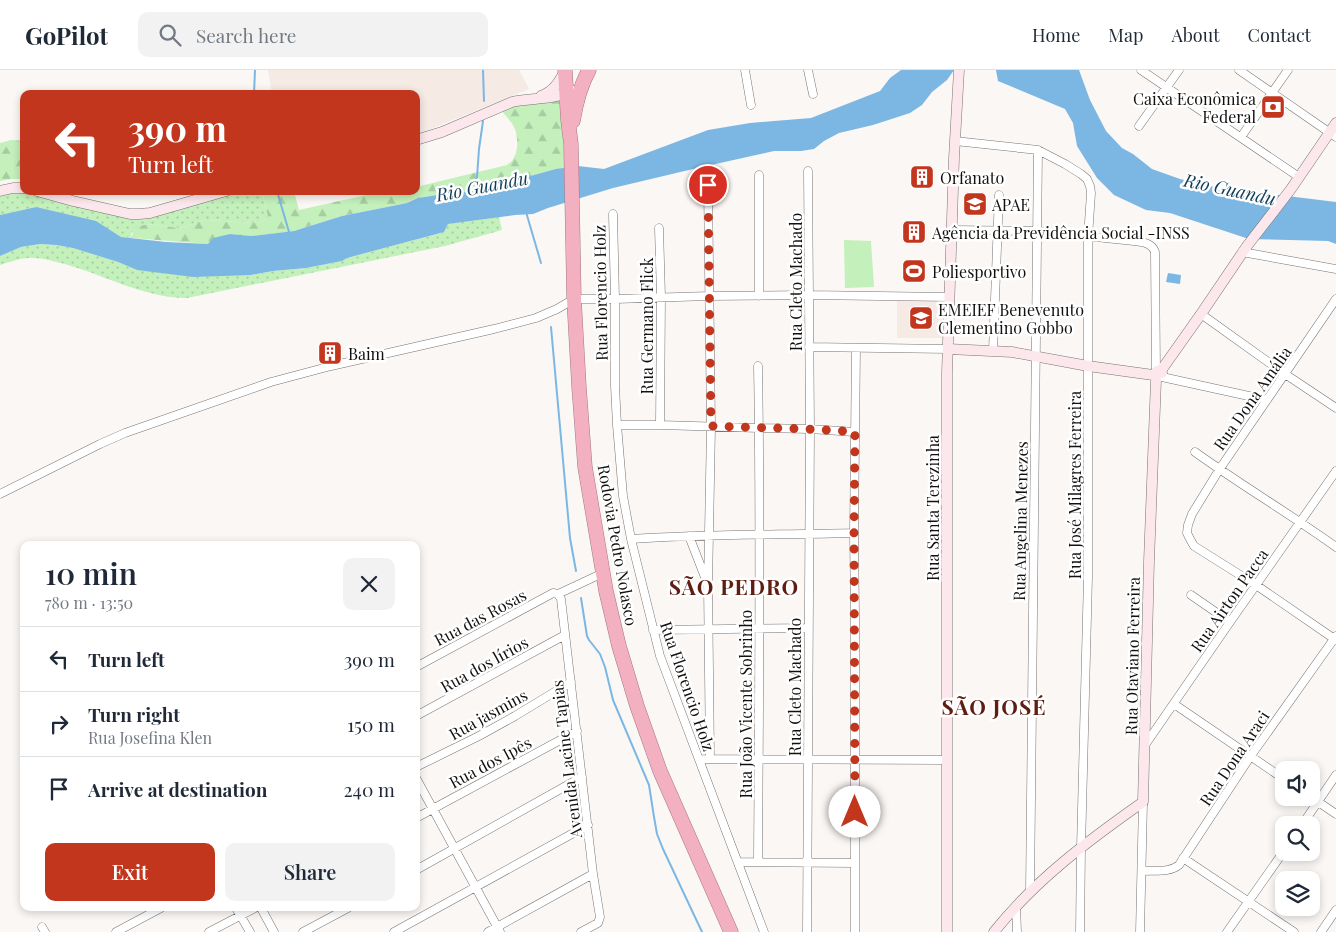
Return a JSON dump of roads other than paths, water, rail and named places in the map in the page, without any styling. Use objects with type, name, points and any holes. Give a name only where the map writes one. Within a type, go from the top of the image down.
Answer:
[{"type":"highway","name":"Rodovia Pedro Nolasco","points":[[565,70],[571,146],[574,298],[585,467],[603,573],[619,646],[636,706],[660,771],[731,932]]},
{"type":"highway","name":"Rodovia Pedro Nolasco","points":[[571,146],[575,109],[582,83],[589,70]]},
{"type":"street","points":[[536,99],[555,88],[565,70]]},
{"type":"street","points":[[745,70],[751,105]]},
{"type":"street","points":[[808,70],[813,94]]},
{"type":"street","name":"Rua Santa Terezinha","points":[[947,932],[948,349],[959,70]]},
{"type":"street","points":[[1141,70],[1299,177]]},
{"type":"street","points":[[1139,126],[1179,70]]},
{"type":"street","points":[[1239,70],[1333,135]]},
{"type":"street","points":[[1241,137],[1288,70]]},
{"type":"street","points":[[420,139],[442,132],[505,104],[566,94],[582,83]]},
{"type":"street","points":[[1157,375],[1245,249],[1333,135],[1336,123]]},
{"type":"street","name":"Rua José Milagres Ferreira","points":[[955,141],[1038,150],[1070,167],[1087,179],[1090,186],[1088,237],[1088,577],[1080,848],[1080,932]]},
{"type":"street","name":"Rua Angelina Menezes","points":[[1030,892],[1038,150]]},
{"type":"street","name":"Rua Cleto Machado","points":[[807,932],[810,429],[808,171]]},
{"type":"street","points":[[759,175],[759,296]]},
{"type":"street","points":[[708,185],[711,426],[708,535],[710,759]]},
{"type":"street","points":[[0,191],[20,188]]},
{"type":"street","points":[[51,195],[130,214],[167,208],[210,195]]},
{"type":"street","points":[[993,351],[999,195]]},
{"type":"street","name":"Rua Florencio Holz","points":[[613,214],[617,425],[624,496],[631,539],[660,656],[764,932]]},
{"type":"street","name":"Rua Germano Flick","points":[[659,228],[661,297],[660,424]]},
{"type":"street","points":[[952,230],[1038,232],[1088,237]]},
{"type":"street","name":"Rua Otaviano Ferreira","points":[[1088,237],[1141,242],[1149,244],[1155,252],[1157,375],[1149,561],[1140,932]]},
{"type":"street","points":[[1245,249],[1336,269]]},
{"type":"street","points":[[0,494],[126,433],[271,382],[536,318],[557,309],[574,298],[615,299],[809,295],[949,297]]},
{"type":"street","name":"Rua Dona Amália","points":[[1256,585],[1194,546],[1188,533],[1188,525],[1192,514],[1219,470],[1336,299]]},
{"type":"street","points":[[1201,314],[1336,408]]},
{"type":"street","points":[[809,347],[993,351],[1157,375],[1267,400]]},
{"type":"street","points":[[855,932],[854,533],[856,348]]},
{"type":"street","name":"Rua João Vicente Sobrinho","points":[[758,366],[758,862]]},
{"type":"street","points":[[617,425],[660,424],[855,432]]},
{"type":"street","points":[[1195,452],[1219,470],[1336,547]]},
{"type":"street","name":"Rua Airton Pacca","points":[[1145,745],[1336,472]]},
{"type":"street","points":[[631,539],[708,535],[759,536],[854,533]]},
{"type":"street","points":[[688,536],[708,585]]},
{"type":"street","name":"Rua das Rosas","points":[[420,665],[553,593],[558,594],[603,573]]},
{"type":"street","points":[[1256,585],[1335,638]]},
{"type":"street","name":"Avenida Lacine Tapias","points":[[558,594],[561,599],[600,920],[581,932]]},
{"type":"street","points":[[1191,595],[1230,622]]},
{"type":"street","points":[[653,630],[808,628]]},
{"type":"street","name":"Rua dos lírios","points":[[420,714],[565,635]]},
{"type":"street","name":"Rua Dona Araci","points":[[1142,871],[1173,869],[1179,865],[1250,757],[1335,638]]},
{"type":"street","name":"Rua jasmins","points":[[420,765],[479,736],[571,682]]},
{"type":"street","points":[[1174,704],[1275,773]]},
{"type":"street","name":"Rua dos Ipês","points":[[420,816],[577,731]]},
{"type":"street","points":[[699,759],[947,760]]},
{"type":"street","points":[[1320,793],[1336,775]]},
{"type":"street","points":[[420,868],[582,778]]},
{"type":"street","points":[[420,785],[498,930]]},
{"type":"street","points":[[994,932],[1030,892],[1080,848],[1143,802]]},
{"type":"street","points":[[1320,803],[1336,814]]},
{"type":"street","points":[[394,932],[588,825]]},
{"type":"street","points":[[1183,858],[1294,932]]},
{"type":"street","points":[[1226,932],[1277,861]]},
{"type":"street","points":[[738,862],[855,864]]},
{"type":"street","points":[[488,932],[498,930],[593,874]]},
{"type":"street","points":[[1016,906],[1017,932]]},
{"type":"street","points":[[1321,932],[1336,910]]},
{"type":"street","points":[[116,932],[155,911]]},
{"type":"street","points":[[238,911],[250,932]]},
{"type":"street","points":[[209,932],[249,911]]},
{"type":"street","points":[[263,911],[274,932]]},
{"type":"street","points":[[303,932],[342,911]]},
{"type":"water","points":[[901,70],[954,70],[947,80],[932,92],[922,105],[910,113],[873,125],[839,133],[814,149],[774,151],[693,169],[613,188],[533,214],[448,224],[444,232],[347,258],[342,261],[251,275],[193,277],[137,270],[73,248],[56,245],[40,244],[21,247],[0,256],[0,215],[36,207],[96,221],[121,237],[166,242],[208,244],[213,238],[230,234],[251,236],[294,231],[342,216],[407,203],[418,198],[448,195],[502,185],[556,169],[578,166],[604,169],[708,130],[750,123],[811,118],[880,91],[890,78]]},
{"type":"water","points":[[996,70],[1079,70],[1090,100],[1106,131],[1122,148],[1152,169],[1180,179],[1237,192],[1336,202],[1336,244],[1328,241],[1249,239],[1170,213],[1146,210],[1114,195],[1097,178],[1077,146],[1073,123],[1065,109],[998,81]]},
{"type":"water","points":[[1168,273],[1181,275],[1180,284],[1166,282]]},
{"type":"waterway","points":[[254,90],[255,70]]},
{"type":"waterway","points":[[483,70],[484,101]]},
{"type":"waterway","name":"Rio Guandu","points":[[476,191],[483,121]]},
{"type":"waterway","points":[[278,195],[289,232]]},
{"type":"waterway","points":[[526,212],[541,263]]},
{"type":"waterway","points":[[551,327],[570,538],[576,571]]},
{"type":"waterway","points":[[581,598],[587,636],[600,654],[613,700],[649,785],[657,834],[702,932]]},
{"type":"place","name":"Caixa Econômica Federal","points":[[1273,107]]},
{"type":"place","name":"Orfanato","points":[[922,177]]},
{"type":"place","name":"APAE","points":[[975,204]]},
{"type":"place","name":"Agência da Previdência Social -INSS","points":[[914,232]]},
{"type":"place","name":"Poliesportivo","points":[[914,271]]},
{"type":"place","name":"EMEIEF Benevenuto Clementino Gobbo","points":[[921,318]]},
{"type":"place","name":"Baim","points":[[330,353]]},
{"type":"district","name":"SÃO PEDRO","points":[[734,586]]},
{"type":"district","name":"SÃO JOSÉ","points":[[994,706]]}]
